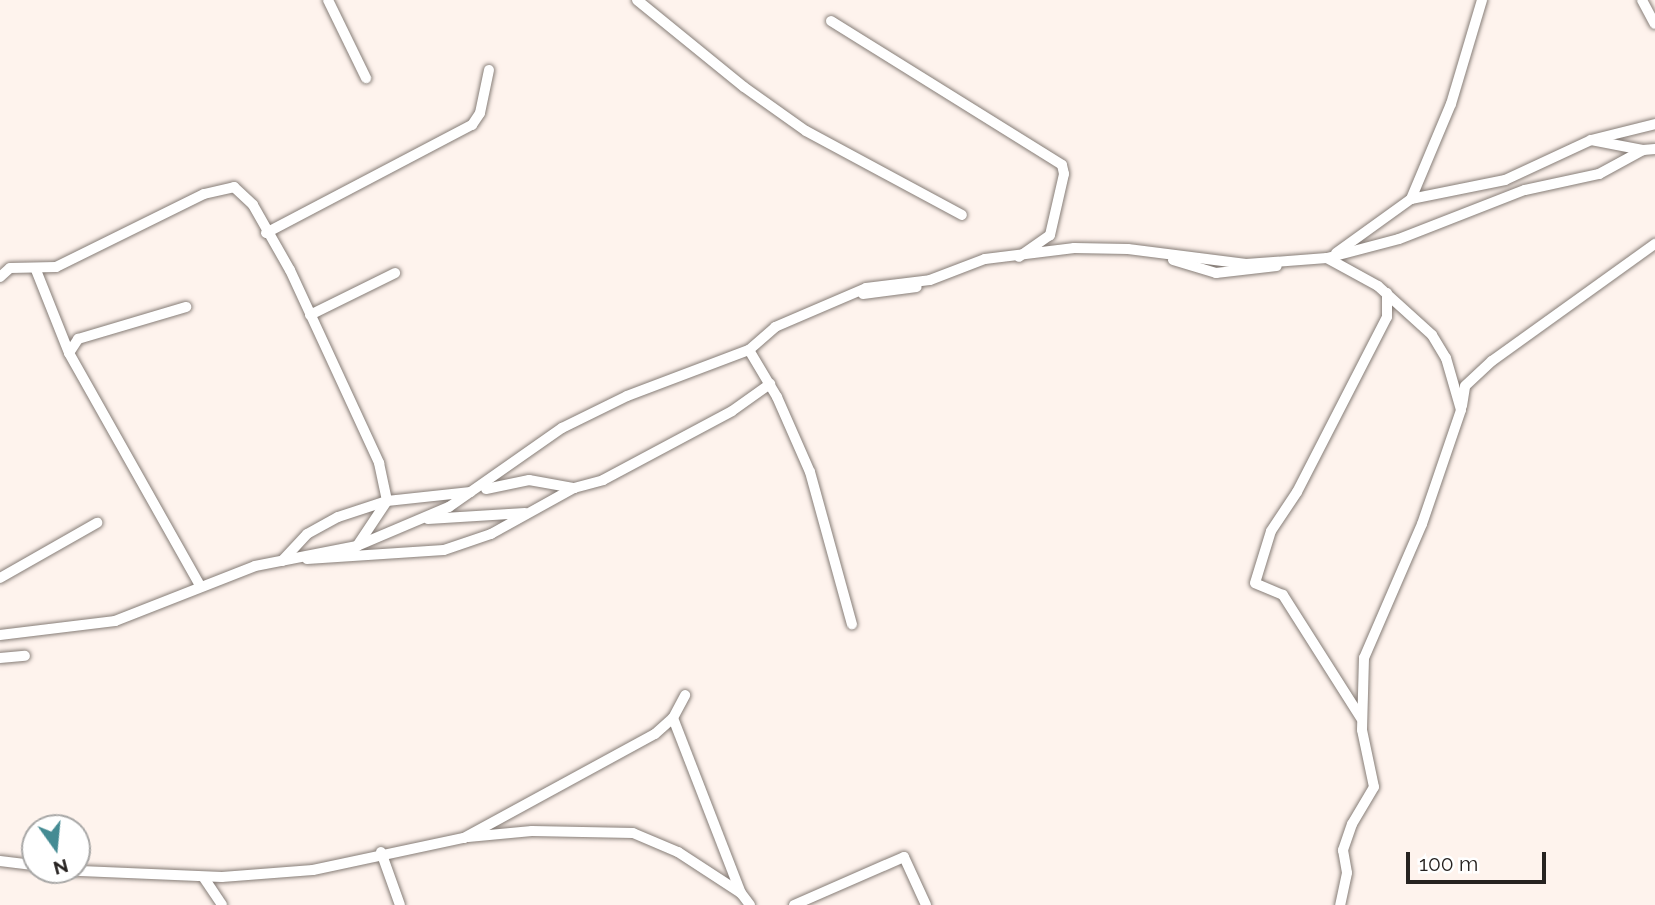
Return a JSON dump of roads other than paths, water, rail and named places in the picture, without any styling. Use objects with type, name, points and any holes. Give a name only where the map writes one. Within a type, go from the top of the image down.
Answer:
[{"type":"street","points":[[328,0],[366,78]]},
{"type":"street","points":[[637,0],[806,131],[962,215]]},
{"type":"street","points":[[1411,199],[1451,104],[1482,0]]},
{"type":"street","points":[[1642,0],[1655,24]]},
{"type":"street","points":[[831,21],[1062,165],[1064,174],[1050,235],[1018,257]]},
{"type":"street","points":[[266,233],[472,125],[480,113],[489,70]]},
{"type":"street","points":[[1330,256],[1411,199],[1505,180],[1591,140],[1655,124]]},
{"type":"street","points":[[1591,140],[1643,150],[1655,149]]},
{"type":"street","points":[[1,635],[115,621],[199,584],[281,562],[357,546],[419,520],[473,492],[562,428],[627,396],[749,350],[775,327],[842,296],[883,284],[939,278],[976,261],[1074,248],[1164,254],[1246,264],[1330,256],[1399,239],[1525,190],[1599,174],[1643,150]]},
{"type":"street","points":[[0,277],[9,268],[36,270],[56,267],[114,242],[222,186],[234,187],[253,205],[310,315],[375,454],[387,501],[357,546]]},
{"type":"street","points":[[1340,905],[1347,873],[1343,850],[1352,824],[1374,787],[1361,719],[1364,658],[1422,524],[1461,410],[1465,386],[1492,361],[1655,244]]},
{"type":"street","points":[[1330,256],[1387,293],[1432,335],[1446,358],[1461,410]]},
{"type":"street","points":[[36,270],[69,353],[199,584]]},
{"type":"street","points":[[310,315],[395,272]]},
{"type":"street","points":[[1361,719],[1283,595],[1255,583],[1271,531],[1297,492],[1387,317],[1387,293]]},
{"type":"street","points":[[69,353],[78,339],[186,307]]},
{"type":"street","points":[[749,350],[770,384],[810,472],[852,624]]},
{"type":"street","points":[[299,558],[316,562],[443,550],[491,534],[574,488],[603,480],[640,461],[732,411],[770,384]]},
{"type":"street","points":[[281,562],[307,534],[338,517],[387,501],[473,492],[529,480],[574,488]]},
{"type":"street","points":[[419,520],[529,512]]},
{"type":"street","points":[[0,578],[97,523]]},
{"type":"street","points":[[0,658],[25,656]]},
{"type":"street","points":[[464,838],[655,734],[673,718],[685,695]]},
{"type":"street","points":[[673,718],[741,893],[750,905]]},
{"type":"street","points":[[91,872],[204,878],[313,870],[381,852],[464,838],[531,831],[633,833],[678,852],[741,893]]},
{"type":"street","points":[[381,852],[400,905]]},
{"type":"street","points":[[793,905],[904,857],[926,905]]},
{"type":"street","points":[[0,860],[21,863]]},
{"type":"street","points":[[204,878],[222,905]]}]
